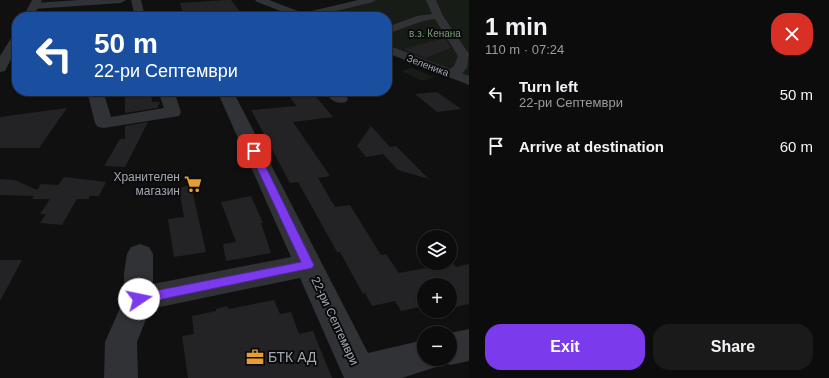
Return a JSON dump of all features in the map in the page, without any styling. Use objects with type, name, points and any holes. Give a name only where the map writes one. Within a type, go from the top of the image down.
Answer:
[{"type":"street","points":[[31,12],[36,3],[95,5],[121,0]]},
{"type":"street","points":[[136,0],[139,12]]},
{"type":"street","points":[[260,0],[291,12]]},
{"type":"street","points":[[323,12],[370,0]]},
{"type":"street","points":[[431,0],[438,16],[464,56],[460,68],[452,74]]},
{"type":"street","points":[[392,29],[421,18],[438,16]]},
{"type":"street","points":[[0,68],[12,46]]},
{"type":"street","name":"Зеленика","points":[[392,51],[469,81]]},
{"type":"street","points":[[96,96],[104,123],[172,112],[167,96]]},
{"type":"street","name":"22-ри Септември","points":[[227,96],[360,375]]},
{"type":"street","points":[[121,378],[121,342],[139,299],[138,273],[140,254]]},
{"type":"street","points":[[139,299],[308,265]]},
{"type":"street","points":[[457,348],[469,345]]},
{"type":"street","points":[[360,375],[417,358]]},
{"type":"green space","name":"в.з. Кенана","points":[[368,0],[469,0],[469,81],[392,51],[392,12],[324,12]]},
{"type":"green space","points":[[412,68],[434,77],[423,81],[401,71]]},
{"type":"building","points":[[231,0],[240,12],[183,12],[180,3]]},
{"type":"building","points":[[445,38],[451,48],[425,58],[403,49]]},
{"type":"building","points":[[437,92],[461,109],[437,112],[415,94]]},
{"type":"building","points":[[125,96],[151,96],[152,102],[160,102],[157,108],[125,113]]},
{"type":"building","points":[[289,96],[315,96],[333,117],[293,122],[330,176],[318,178],[335,207],[350,205],[381,255],[386,254],[399,273],[417,270],[457,270],[457,267],[469,264],[469,304],[457,307],[457,278],[417,278],[417,308],[401,311],[395,301],[372,306],[365,293],[363,294],[340,252],[337,252],[298,182],[290,183],[251,110],[296,106]]},
{"type":"building","points":[[67,108],[39,148],[0,148],[0,117]]},
{"type":"building","points":[[148,122],[125,167],[104,166],[120,139],[125,139],[125,126]]},
{"type":"building","points":[[371,126],[390,147],[396,146],[429,179],[398,170],[383,154],[366,157],[357,146]]},
{"type":"building","points":[[64,177],[106,182],[99,196],[89,196],[89,199],[77,199],[62,225],[40,223],[46,214],[40,214],[50,199],[32,199],[34,196],[0,195],[0,179],[15,180],[37,190],[41,184],[58,185]]},
{"type":"building","points":[[191,185],[206,252],[174,257],[168,219],[184,217],[179,188]]},
{"type":"building","points":[[251,196],[263,223],[261,223],[271,253],[226,261],[223,244],[236,242],[221,202]]},
{"type":"building","points":[[0,260],[22,260],[0,301]]},
{"type":"building","name":"БТК АД","points":[[274,300],[280,314],[291,312],[299,334],[313,331],[332,378],[188,378],[182,336],[194,334],[192,316],[216,311],[216,309],[227,306],[229,309]]},
{"type":"place","name":"Хранителен магазин","points":[[193,184]]},
{"type":"place","name":"БТК АД","points":[[255,357]]},
{"type":"route","points":[[139,299],[308,265],[272,192],[254,151]]}]
